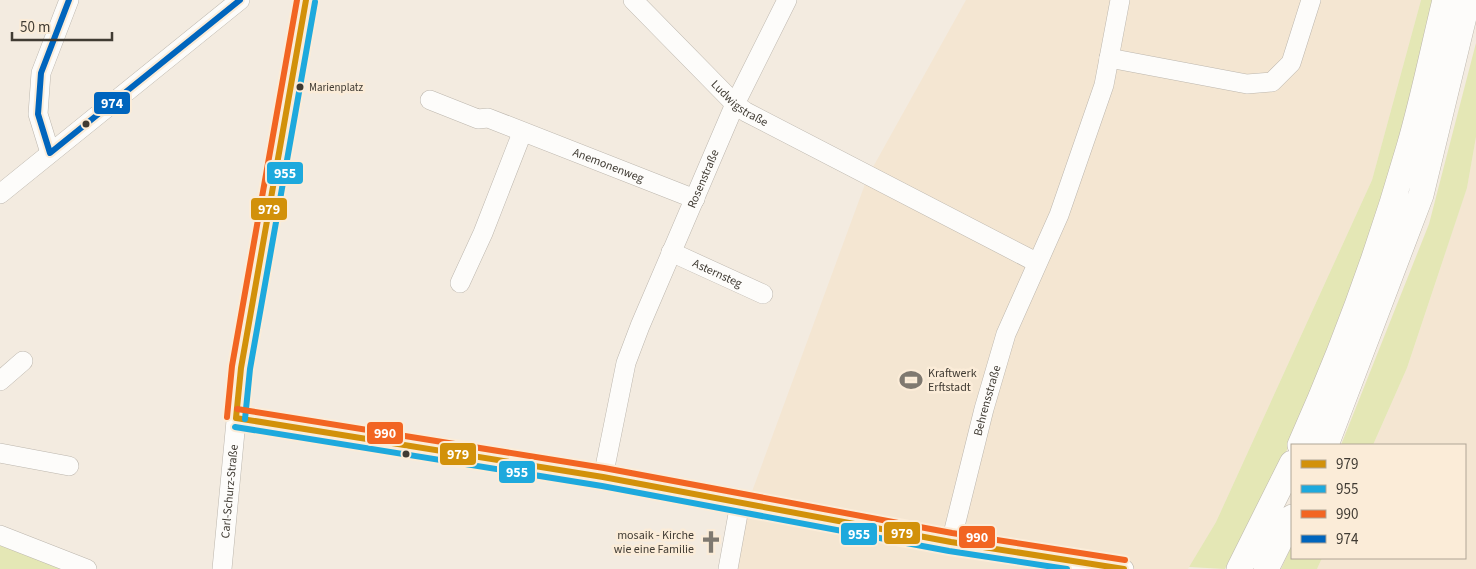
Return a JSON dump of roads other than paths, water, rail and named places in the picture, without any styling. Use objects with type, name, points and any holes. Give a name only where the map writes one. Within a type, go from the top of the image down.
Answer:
[{"type":"main road","points":[[1300,444],[1361,295],[1403,165],[1445,0]]},
{"type":"main road","points":[[1326,444],[1421,195],[1468,0]]},
{"type":"main road","points":[[1239,569],[1291,465]]},
{"type":"main road","points":[[1266,569],[1291,519]]},
{"type":"street","points":[[50,153],[38,114],[41,73],[69,0]]},
{"type":"street","points":[[0,194],[240,0]]},
{"type":"street","name":"Carl-Schurz-Straße","points":[[222,569],[241,368],[306,0]]},
{"type":"street","name":"Ludwigstraße","points":[[633,0],[735,104],[746,112],[1036,262]]},
{"type":"street","name":"Rosenstraße","points":[[603,477],[626,363],[671,252],[735,104],[787,0]]},
{"type":"street","name":"Behrensstraße","points":[[950,542],[984,409],[1006,334],[1036,262],[1059,216],[1104,85],[1120,0]]},
{"type":"street","points":[[1109,58],[1246,84],[1272,82],[1291,63],[1311,0]]},
{"type":"street","name":"Anemonenweg","points":[[430,100],[478,119],[488,118],[522,133],[695,199]]},
{"type":"street","points":[[460,283],[484,233],[522,133]]},
{"type":"street","name":"Asternsteg","points":[[671,252],[763,294]]},
{"type":"street","points":[[0,381],[23,361]]},
{"type":"street","points":[[236,418],[603,477],[950,542],[1124,569]]},
{"type":"street","points":[[0,453],[69,466]]},
{"type":"street","points":[[728,569],[740,503]]},
{"type":"street","points":[[0,535],[87,569]]},
{"type":"place","name":"Marienplatz","points":[[300,87]]},
{"type":"place","name":"Kraftwerk Erftstadt","points":[[911,380]]},
{"type":"place","name":"mosaik - Kirche wie eine Familie","points":[[711,542]]}]
